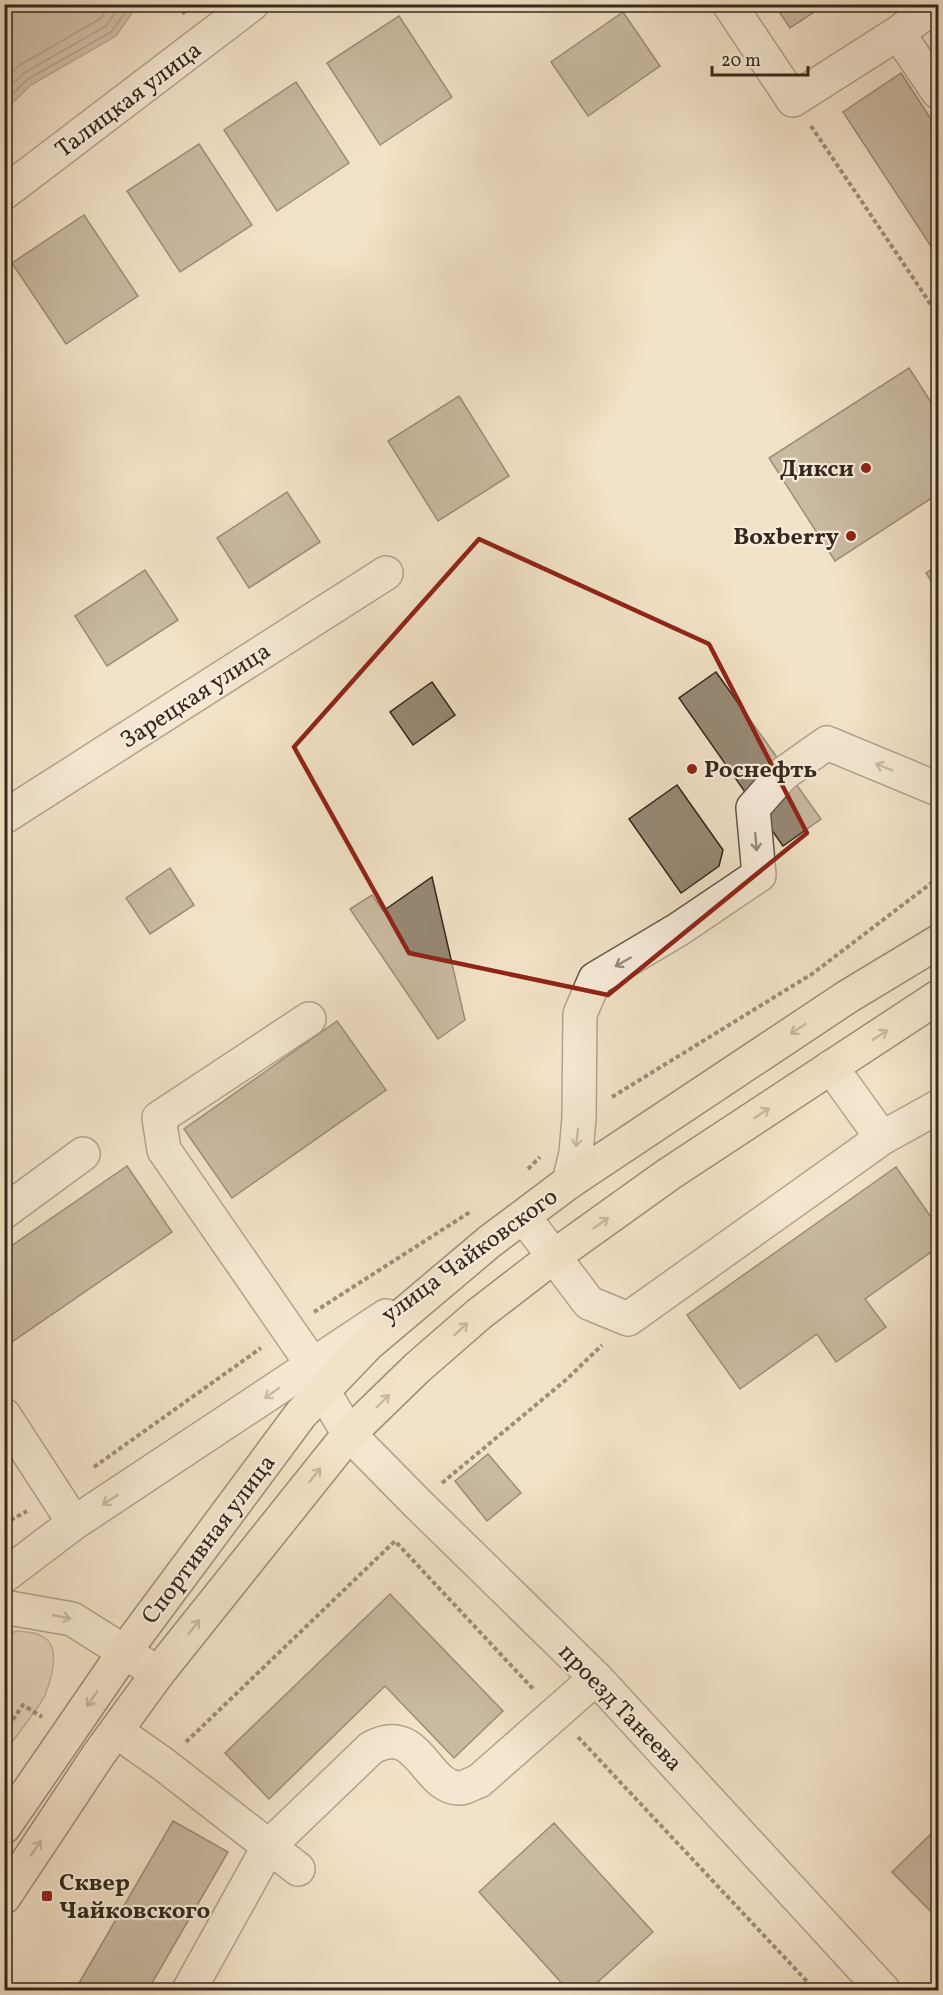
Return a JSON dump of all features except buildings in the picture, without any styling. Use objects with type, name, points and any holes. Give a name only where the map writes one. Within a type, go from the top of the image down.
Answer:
[{"type":"highway","name":"улица Чайковского","points":[[443,1279],[569,1182],[846,997],[939,942]]},
{"type":"highway","points":[[553,1257],[669,1174],[939,997]]},
{"type":"highway","name":"Спортивная улица","points":[[4,1897],[158,1673],[349,1434],[417,1368],[479,1314],[553,1257]]},
{"type":"highway","name":"Спортивная улица","points":[[4,1827],[125,1651],[302,1414],[318,1378],[367,1345],[443,1279]]},
{"type":"street","name":"Талицкая улица","points":[[4,193],[252,4]]},
{"type":"street","points":[[729,4],[793,100],[898,33],[937,4]]},
{"type":"street","points":[[898,33],[939,92]]},
{"type":"street","name":"Зарецкая улица","points":[[4,817],[386,573]]},
{"type":"street","points":[[569,1182],[576,1153],[579,1118],[580,1014],[595,979],[679,929],[759,874],[753,808],[783,774],[827,743],[939,789]]},
{"type":"street","name":"проезд Танеева","points":[[309,1019],[159,1118],[164,1150],[287,1329],[349,1434],[596,1678],[883,1990]]},
{"type":"street","points":[[831,1067],[882,1138]]},
{"type":"street","points":[[524,1217],[589,1304],[628,1319],[882,1138],[939,1107]]},
{"type":"street","points":[[4,1212],[83,1154]]},
{"type":"street","points":[[4,1576],[74,1523],[274,1392],[318,1378]]},
{"type":"street","points":[[4,1415],[74,1523]]},
{"type":"street","points":[[4,1607],[72,1619],[158,1673]]},
{"type":"street","points":[[189,1990],[270,1846],[371,1748],[383,1741],[395,1740],[408,1747],[447,1786],[462,1788],[479,1781],[596,1678]]},
{"type":"street","points":[[116,1731],[163,1764],[298,1869]]},
{"type":"path","points":[[793,100],[939,315]]},
{"type":"path","points":[[579,1118],[813,974],[939,878]]},
{"type":"path","points":[[526,1171],[541,1156]]},
{"type":"path","points":[[4,1524],[55,1495],[287,1329],[472,1211]]},
{"type":"path","points":[[419,1505],[445,1479],[567,1378],[628,1319]]},
{"type":"highlighted area","points":[[479,539],[709,644],[807,833],[608,995],[409,953],[294,747]]},
{"type":"shaded area","points":[[18,1631],[35,1633],[45,1638],[53,1649],[54,1657],[50,1681],[42,1701],[5,1752],[5,1634]]},
{"type":"water","points":[[5,4],[134,4],[134,10],[116,36],[31,85],[5,110]]},
{"type":"place","name":"Дикси","points":[[866,468]]},
{"type":"place","name":"Boxberry","points":[[851,536]]},
{"type":"place","name":"Роснефть","points":[[692,769]]},
{"type":"place","name":"Сквер Чайковского","points":[[47,1896]]}]
